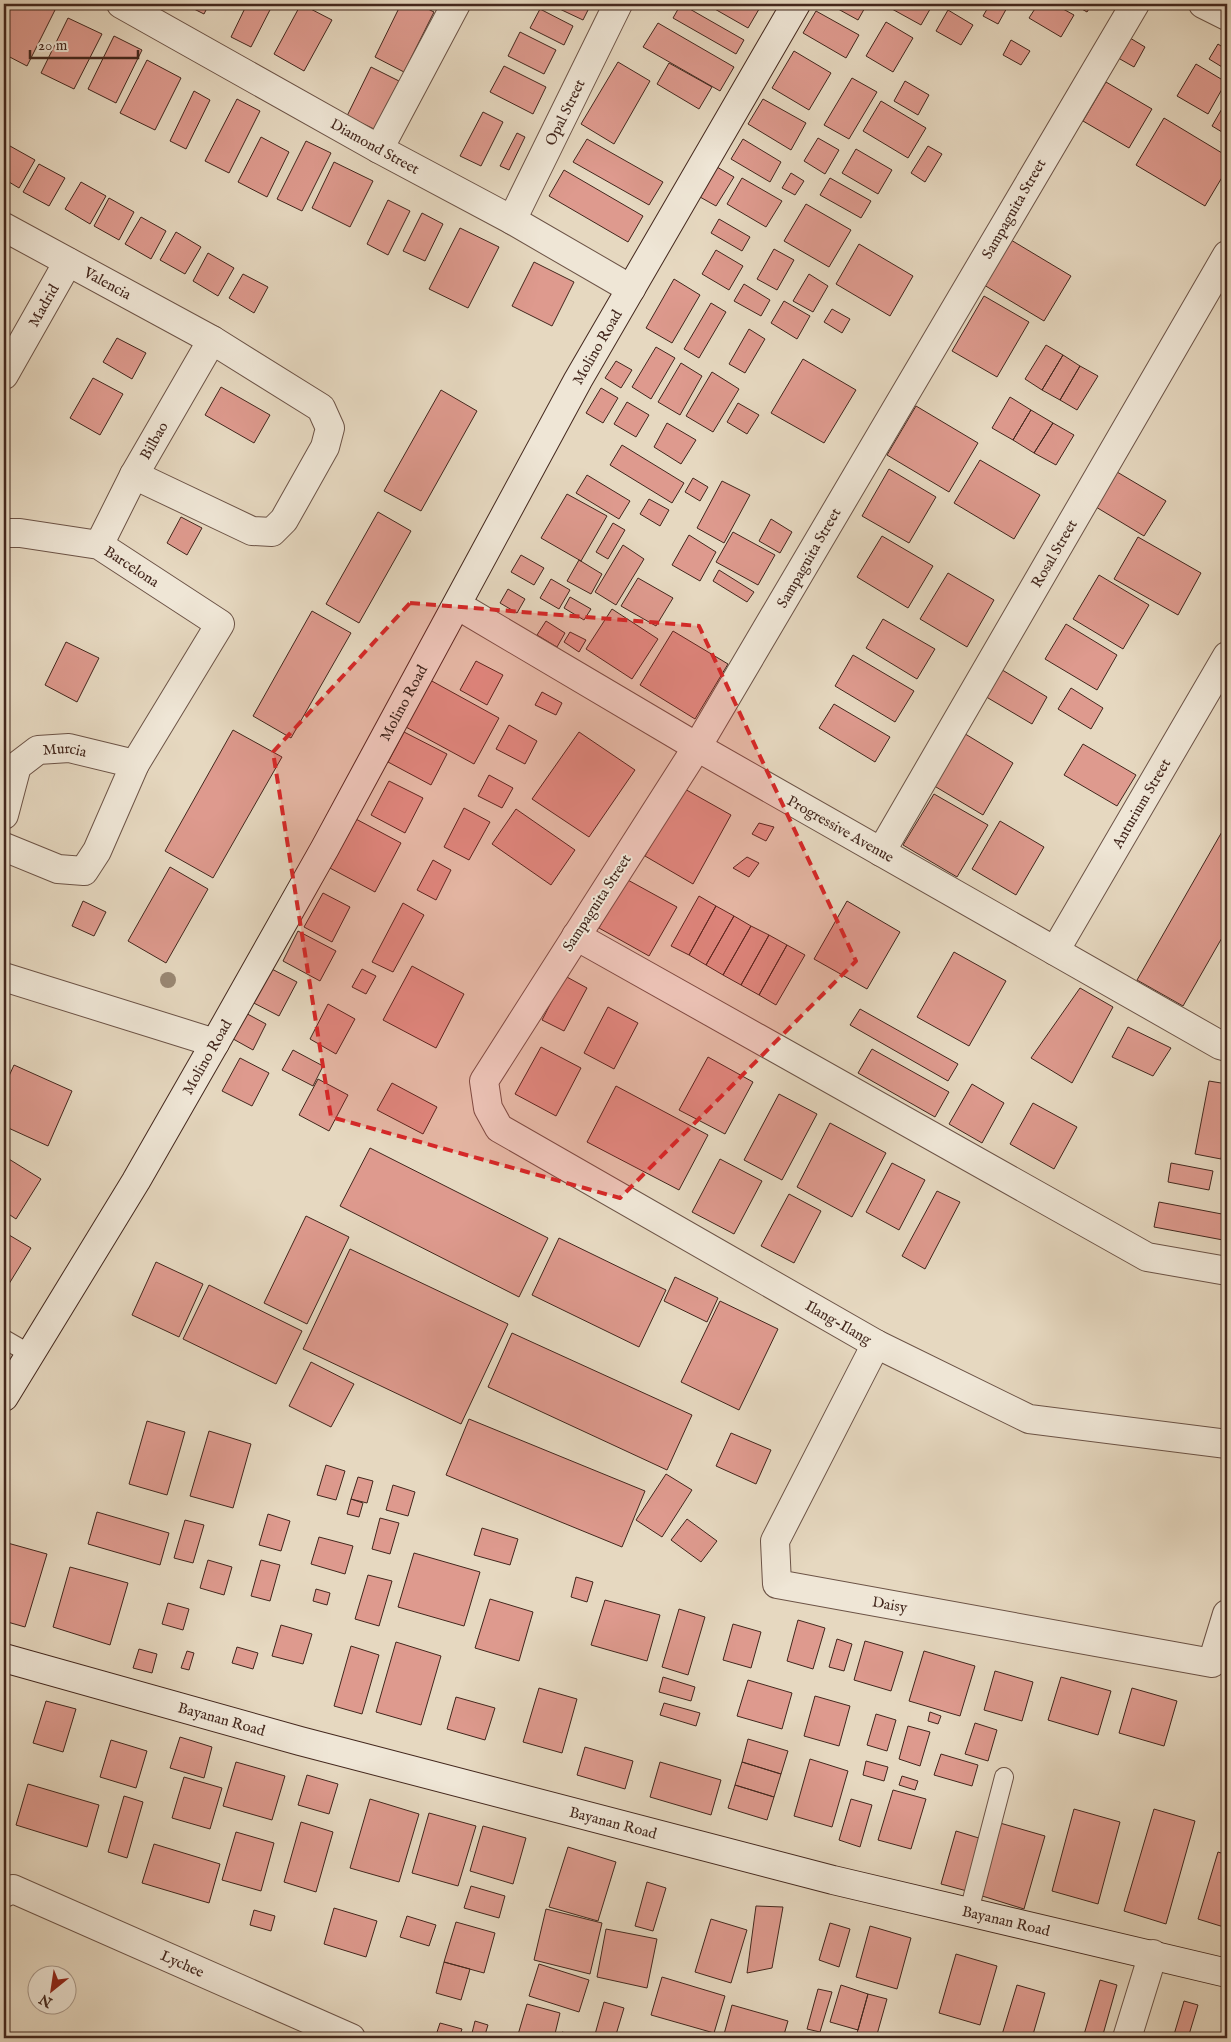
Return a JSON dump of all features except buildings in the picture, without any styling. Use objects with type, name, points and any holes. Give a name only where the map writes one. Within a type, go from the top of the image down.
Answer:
[{"type":"street","name":"Diamond Street","points":[[123,4],[379,149],[512,220],[630,289]]},
{"type":"street","points":[[379,149],[456,4]]},
{"type":"street","name":"Opal Street","points":[[512,220],[618,4]]},
{"type":"street","name":"Molino Road","points":[[4,1397],[136,1181],[215,1043],[325,848],[578,380],[796,4]]},
{"type":"street","name":"Sampaguita Street","points":[[488,1108],[484,1081],[697,747],[1135,4]]},
{"type":"street","points":[[1203,4],[1227,16]]},
{"type":"street","name":"Valencia","points":[[4,227],[212,340],[321,408],[330,428],[325,447],[288,512],[272,532],[252,531],[134,475]]},
{"type":"street","name":"Rosal Street","points":[[881,852],[1227,255]]},
{"type":"street","name":"Madrid","points":[[4,375],[68,262]]},
{"type":"street","name":"Bilbao","points":[[98,545],[134,475],[212,340]]},
{"type":"street","name":"Barcelona","points":[[4,533],[20,533],[98,545],[220,624],[136,764]]},
{"type":"street","name":"Progressive Avenue","points":[[457,605],[697,747],[1220,1045],[1227,1047]]},
{"type":"street","name":"Anturium Street","points":[[1054,951],[1227,656]]},
{"type":"street","name":"Murcia","points":[[4,815],[16,766],[38,750],[69,748],[136,764]]},
{"type":"street","points":[[4,847],[58,869],[84,871],[96,851],[136,764]]},
{"type":"street","points":[[576,936],[1146,1257],[1227,1271]]},
{"type":"street","points":[[4,977],[215,1043]]},
{"type":"street","name":"Ilang-Ilang","points":[[488,1108],[499,1128],[876,1344],[1029,1419],[1227,1444]]},
{"type":"street","name":"Daisy","points":[[876,1344],[775,1541],[777,1584],[1212,1662],[1227,1614]]},
{"type":"street","name":"Bayanan Road","points":[[4,1658],[300,1741],[833,1880],[1227,1972]]},
{"type":"street","name":"Lychee","points":[[8,1891],[351,2038]]},
{"type":"street","points":[[1127,2038],[1153,1954]]},
{"type":"lane","points":[[4,1338],[30,1354]]},
{"type":"lane","points":[[969,1911],[1004,1777]]},
{"type":"highlighted area","points":[[410,603],[699,626],[856,961],[620,1198],[331,1117],[273,752]]}]
